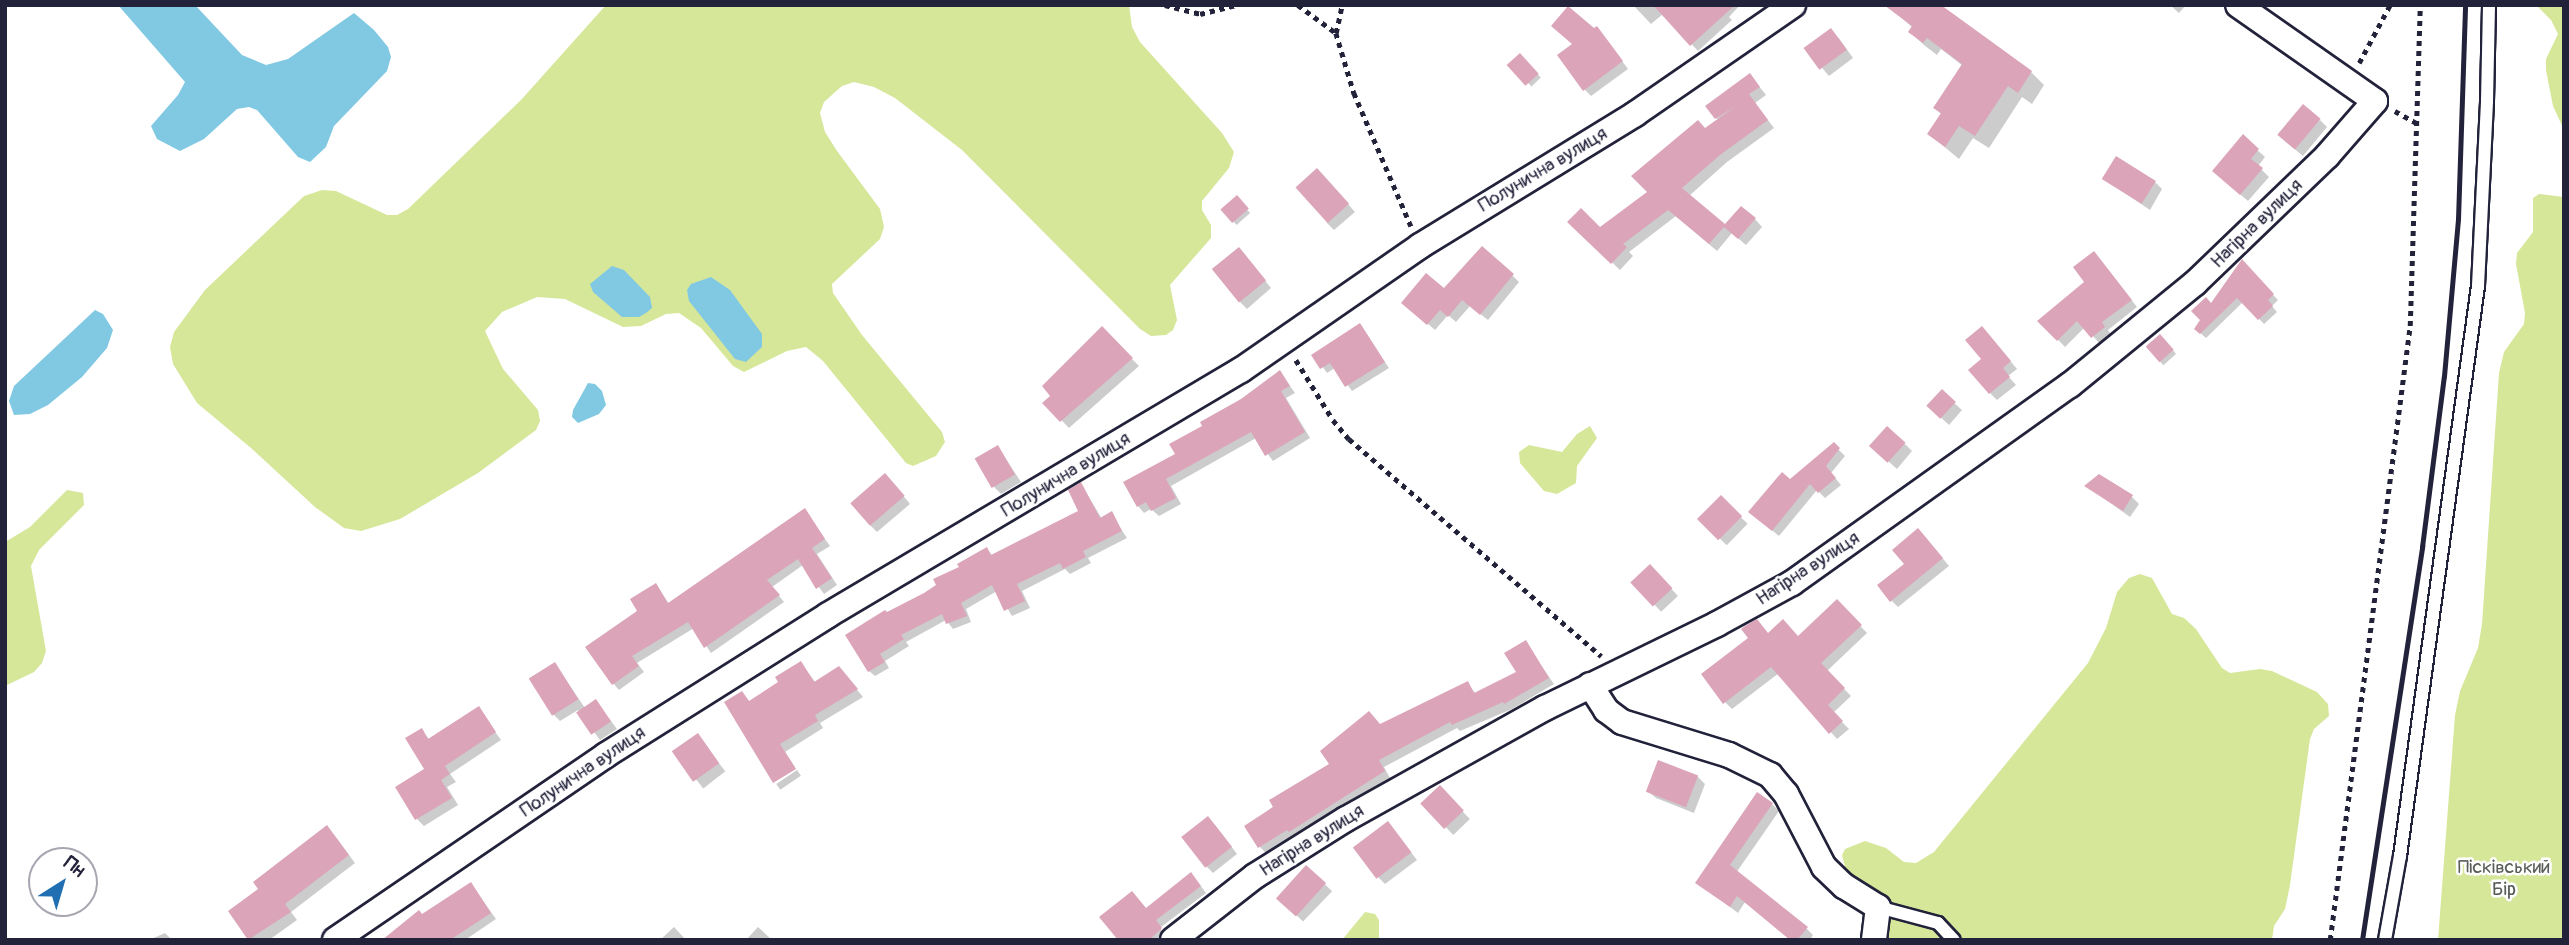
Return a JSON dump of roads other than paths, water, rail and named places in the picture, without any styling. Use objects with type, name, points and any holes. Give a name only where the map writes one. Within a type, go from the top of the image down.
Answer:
[{"type":"street","name":"Полунична вулиця","points":[[335,940],[606,755],[795,635],[1198,396],[1285,341],[1420,246],[1635,114],[1793,5]]},
{"type":"street","name":"Нагірна вулиця","points":[[1173,940],[1255,876],[1346,819],[1480,742],[1717,624],[1792,583],[2070,385],[2205,273],[2327,156],[2375,101],[2238,5]]},
{"type":"street","points":[[1590,685],[1606,710],[1622,722],[1729,755],[1770,775],[1786,794],[1824,867],[1844,886],[1878,907],[1874,940]]},
{"type":"lane","points":[[2385,940],[2402,842],[2478,286],[2489,5]]},
{"type":"lane","points":[[1878,907],[1938,923],[1954,940]]},
{"type":"water","points":[[118,5],[195,5],[242,55],[266,65],[288,59],[354,13],[374,30],[388,47],[391,57],[387,71],[334,126],[326,147],[310,162],[298,157],[257,110],[249,107],[237,109],[204,139],[180,151],[157,139],[151,126],[178,95],[185,82]]},
{"type":"water","points":[[612,266],[624,270],[650,297],[652,308],[646,313],[639,317],[622,317],[593,292],[590,284]]},
{"type":"water","points":[[711,277],[730,290],[762,334],[762,347],[746,362],[735,359],[689,301],[687,290],[691,284]]},
{"type":"water","points":[[95,310],[103,314],[113,330],[107,348],[82,377],[48,405],[30,414],[14,415],[9,401],[14,386]]},
{"type":"water","points":[[588,383],[595,384],[602,391],[606,405],[599,414],[578,423],[572,417],[573,410]]},
{"type":"railway","points":[[2362,940],[2422,547],[2444,376],[2458,219],[2465,5]]},
{"type":"park label","name":"Пісківський Бір","points":[[2504,879]]}]
